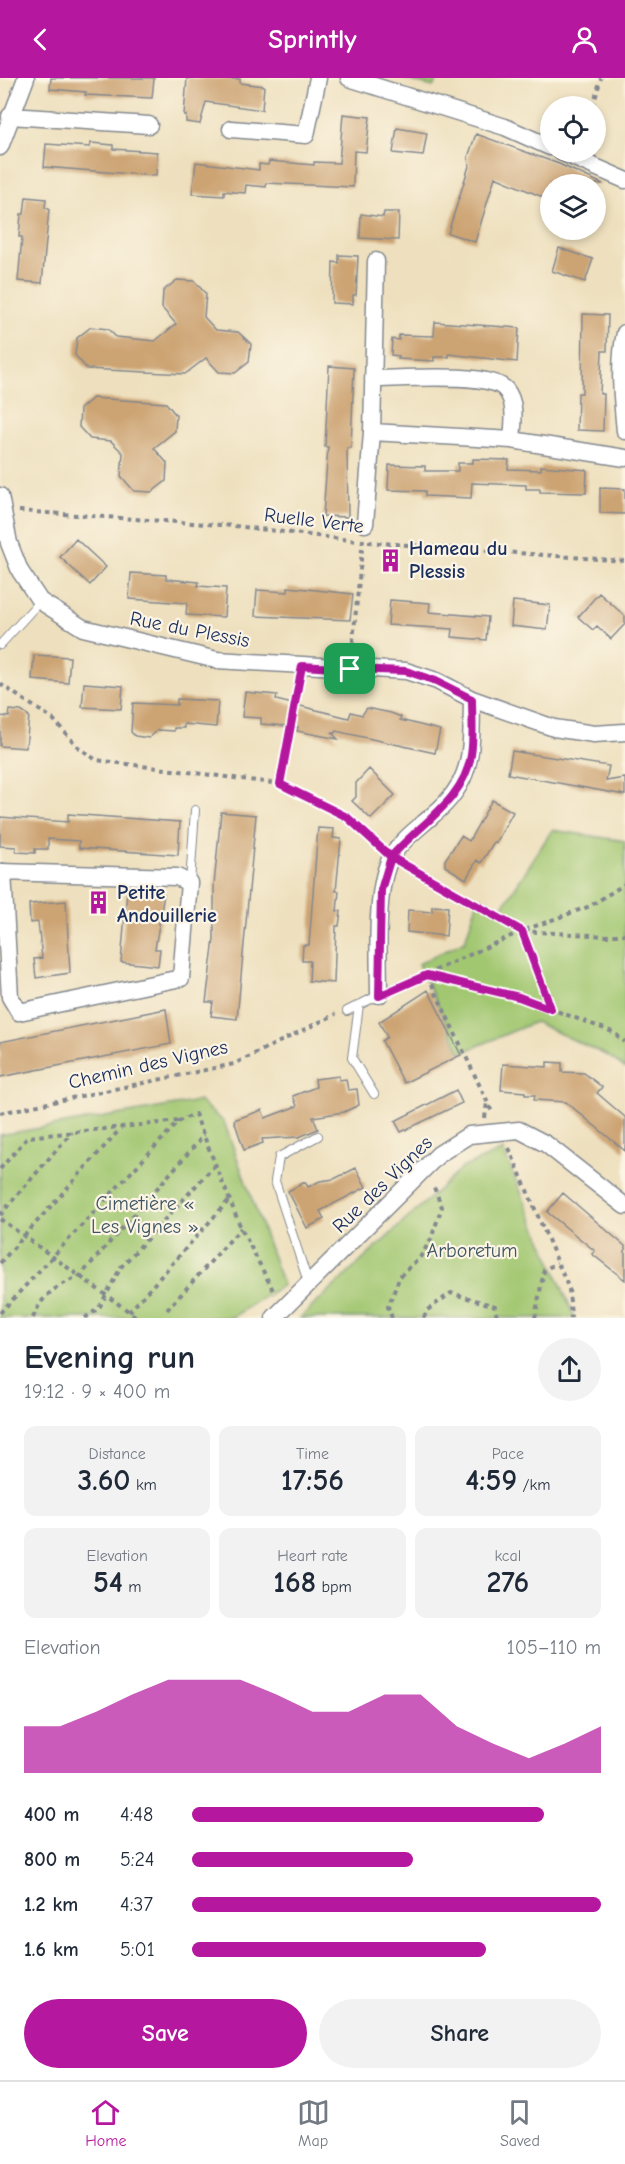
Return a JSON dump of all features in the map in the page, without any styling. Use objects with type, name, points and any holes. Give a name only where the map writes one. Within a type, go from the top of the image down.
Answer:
[{"type":"street","points":[[0,147],[26,78]]},
{"type":"street","points":[[231,129],[306,135],[318,78]]},
{"type":"street","points":[[349,78],[506,128],[540,143]]},
{"type":"street","points":[[10,116],[149,125]]},
{"type":"street","points":[[584,162],[625,180]]},
{"type":"street","points":[[365,524],[372,432],[376,261]]},
{"type":"street","points":[[625,333],[622,390],[625,431]]},
{"type":"street","points":[[373,379],[471,379],[495,382],[506,389],[513,405],[512,440]]},
{"type":"street","points":[[372,432],[512,440],[625,458]]},
{"type":"street","name":"Rue du Plessis","points":[[1,503],[9,543],[20,571],[40,601],[83,628],[217,660],[406,671],[436,681],[472,699],[554,728],[594,734],[625,732]]},
{"type":"street","points":[[379,996],[381,890],[391,857],[408,837],[448,803],[463,782],[471,756],[472,699]]},
{"type":"street","points":[[1,872],[177,877],[189,883],[182,978],[19,1012],[10,997],[1,872]]},
{"type":"street","name":"Rue des Vignes","points":[[279,1314],[439,1154],[469,1135],[519,1130],[546,1143],[625,1206]]},
{"type":"lane","points":[[0,645],[40,601]]},
{"type":"lane","points":[[189,883],[195,810]]},
{"type":"lane","points":[[347,1011],[379,996]]},
{"type":"lane","points":[[359,1005],[352,1058],[374,1094]]},
{"type":"lane","points":[[309,1285],[275,1181],[279,1157],[318,1136]]},
{"type":"path","points":[[596,96],[601,78]]},
{"type":"path","name":"Ruelle Verte","points":[[1,503],[363,541],[625,561]]},
{"type":"path","points":[[350,669],[365,524]]},
{"type":"path","points":[[280,784],[302,666]]},
{"type":"path","points":[[0,684],[53,719],[77,746],[96,760],[280,784],[347,817],[391,857],[522,931],[606,936],[625,934]]},
{"type":"path","points":[[379,996],[522,931],[590,906],[625,884]]},
{"type":"path","points":[[522,931],[551,1009]]},
{"type":"path","points":[[427,975],[519,997],[613,1032],[625,1042]]},
{"type":"path","points":[[427,975],[493,1114]]},
{"type":"path","name":"Chemin des Vignes","points":[[0,1113],[234,1064],[336,1014],[347,1011]]},
{"type":"path","points":[[484,1115],[487,1102]]},
{"type":"path","points":[[0,1169],[28,1137],[179,1121],[195,1114],[279,1314]]},
{"type":"path","points":[[0,1313],[179,1121]]},
{"type":"path","points":[[0,1263],[121,1127]]},
{"type":"path","points":[[72,1132],[0,1217],[138,1318]]},
{"type":"path","points":[[33,1318],[38,1305],[54,1287],[80,1276],[204,1135]]},
{"type":"path","points":[[509,1148],[569,1289],[571,1318]]},
{"type":"path","points":[[85,1318],[99,1308],[121,1267],[215,1165]]},
{"type":"path","points":[[392,1318],[388,1307],[400,1276],[421,1256],[431,1239],[442,1207],[436,1188],[420,1173]]},
{"type":"path","points":[[129,1312],[230,1199]]},
{"type":"path","points":[[167,1310],[241,1228]]},
{"type":"path","points":[[536,1318],[543,1270],[557,1263]]},
{"type":"path","points":[[424,1318],[426,1311],[451,1293],[495,1306],[497,1318]]},
{"type":"green space","points":[[402,78],[439,78],[433,87]]},
{"type":"green space","points":[[552,830],[625,841],[625,1068],[608,1056],[535,1022],[461,1053],[418,964],[465,941],[479,897],[502,908]]},
{"type":"green space","name":"Cimetière « Les Vignes »","points":[[199,1101],[224,1122],[283,1285],[231,1318],[0,1318],[0,1135]]},
{"type":"green space","name":"Arboretum","points":[[503,1150],[575,1318],[300,1318],[462,1168]]},
{"type":"building","points":[[51,78],[154,78],[152,98],[85,95],[86,92],[50,89]]},
{"type":"building","points":[[187,78],[240,79],[240,83],[264,86],[262,110],[206,102],[200,124],[186,122],[186,115],[184,115]]},
{"type":"building","points":[[343,114],[370,117],[366,152],[354,151],[353,187],[266,183],[266,187],[246,185],[245,193],[224,191],[224,196],[192,194],[196,162],[259,170],[259,164],[268,165],[269,161],[314,165],[314,162],[339,163]]},
{"type":"building","points":[[397,128],[427,133],[423,156],[393,153]]},
{"type":"building","points":[[476,134],[540,157],[540,162],[553,162],[581,174],[540,174],[540,196],[495,177],[475,242],[448,233],[469,166],[468,157]]},
{"type":"building","points":[[91,143],[113,145],[113,149],[157,152],[156,176],[44,167],[46,144],[90,147]]},
{"type":"building","points":[[26,197],[46,199],[45,208],[49,209],[42,283],[18,281],[22,237],[19,237],[21,214],[24,214]]},
{"type":"building","points":[[384,212],[399,212],[398,240],[360,238],[361,214],[383,217]]},
{"type":"building","points":[[559,248],[593,259],[585,282],[552,271]]},
{"type":"building","points":[[339,255],[358,256],[356,295],[353,295],[353,304],[332,303],[333,262],[339,263]]},
{"type":"building","points":[[177,280],[194,281],[206,294],[204,317],[216,330],[238,332],[251,344],[249,362],[235,373],[219,372],[206,358],[185,374],[87,369],[75,355],[77,338],[91,327],[108,329],[116,337],[155,341],[176,324],[162,308],[163,291]]},
{"type":"building","points":[[583,314],[608,315],[607,351],[602,351],[600,394],[604,394],[603,431],[577,430],[578,393],[582,393]]},
{"type":"building","points":[[435,322],[519,328],[517,362],[449,354],[449,357],[434,357],[434,361],[398,359],[399,356],[391,355],[392,339],[399,340],[399,335],[434,336]]},
{"type":"building","points":[[329,366],[354,368],[351,448],[347,448],[348,517],[323,516],[328,447],[325,447]]},
{"type":"building","points":[[93,398],[166,403],[176,415],[175,431],[154,448],[167,463],[166,481],[152,492],[134,491],[121,476],[123,453],[111,441],[90,439],[79,427],[80,409]]},
{"type":"building","points":[[473,459],[509,460],[508,469],[541,470],[541,466],[587,470],[586,493],[540,492],[540,489],[526,489],[526,485],[472,483],[471,498],[425,496],[425,491],[388,490],[389,465],[425,466],[425,471],[458,471],[458,463],[473,463]]},
{"type":"building","points":[[600,488],[625,489],[625,514],[600,513]]},
{"type":"building","points":[[76,539],[106,567],[90,585],[60,557]]},
{"type":"building","points":[[131,573],[166,575],[166,579],[199,582],[198,586],[226,588],[224,617],[186,615],[187,603],[129,599]]},
{"type":"building","points":[[288,587],[353,594],[350,620],[255,616],[257,590],[288,592]]},
{"type":"building","points":[[599,593],[625,616],[625,624],[611,639],[597,626],[593,630],[578,617]]},
{"type":"building","points":[[390,600],[430,603],[429,612],[488,617],[486,640],[452,637],[453,629],[388,625]]},
{"type":"building","points":[[513,601],[550,605],[547,630],[511,626]]},
{"type":"building","points":[[34,655],[70,657],[68,683],[32,680]]},
{"type":"building","points":[[84,683],[123,686],[121,709],[82,707]]},
{"type":"building","points":[[245,692],[277,695],[276,700],[349,718],[351,712],[362,715],[367,708],[391,713],[401,717],[400,720],[440,730],[435,753],[336,731],[332,733],[338,739],[297,731],[298,727],[261,724],[261,718],[242,717]]},
{"type":"building","points":[[177,699],[218,701],[216,727],[184,724],[184,728],[174,728],[174,731],[158,730],[149,738],[135,736],[131,732],[133,703],[177,705]]},
{"type":"building","points":[[10,710],[21,711],[29,716],[26,748],[0,746],[0,716],[9,717]]},
{"type":"building","points":[[512,751],[609,766],[606,781],[625,778],[625,795],[508,774]]},
{"type":"building","points":[[369,769],[395,795],[371,819],[352,801],[356,797],[356,783]]},
{"type":"building","points":[[492,800],[513,812],[496,843],[494,842],[481,863],[477,860],[466,879],[445,866],[445,860],[461,836],[469,841]]},
{"type":"building","points":[[221,812],[256,815],[237,1019],[211,1016],[213,1002],[206,1002],[214,939],[214,885]]},
{"type":"building","points":[[68,814],[180,822],[178,855],[79,848],[79,841],[48,839],[48,849],[35,849],[35,853],[16,852],[16,847],[0,846],[0,817],[68,822]]},
{"type":"building","points":[[318,828],[334,829],[333,838],[341,839],[336,891],[339,891],[337,911],[341,911],[339,926],[336,926],[334,983],[309,981],[310,961],[302,961],[303,945],[309,945]]},
{"type":"building","points":[[127,891],[164,894],[155,949],[160,949],[158,966],[121,962]]},
{"type":"building","points":[[66,901],[70,973],[36,978],[34,959],[42,958],[38,922],[30,923],[29,904]]},
{"type":"building","points":[[432,906],[448,907],[446,936],[407,932],[408,910],[432,912]]},
{"type":"building","points":[[428,990],[461,1055],[404,1083],[382,1041],[387,1037],[379,1022]]},
{"type":"building","points":[[166,1009],[171,1044],[0,1077],[0,1042]]},
{"type":"building","points":[[547,1062],[562,1063],[562,1072],[584,1073],[602,1087],[597,1093],[625,1117],[625,1151],[566,1102],[534,1100],[535,1095],[501,1090],[503,1064],[547,1067]]},
{"type":"building","points":[[339,1076],[339,1080],[346,1079],[348,1090],[357,1089],[359,1105],[344,1112],[313,1117],[318,1129],[299,1137],[262,1139],[263,1143],[244,1150],[234,1120],[262,1110],[265,1118],[297,1106],[293,1096],[316,1087],[315,1079]]},
{"type":"building","points":[[456,1090],[462,1103],[401,1132],[395,1121]]},
{"type":"building","points":[[356,1168],[366,1187],[320,1211],[324,1219],[307,1228],[288,1191],[305,1182],[308,1187],[320,1181],[334,1179]]},
{"type":"building","points":[[563,1193],[625,1246],[625,1280],[592,1254],[595,1251],[547,1212]]},
{"type":"place","name":"Hameau du Plessis","points":[[391,560]]},
{"type":"place","name":"Petite Andouillerie","points":[[99,903]]},
{"type":"route","points":[[350,669],[302,666],[280,784],[347,817],[391,857],[381,890],[379,996],[427,975],[519,997],[551,1009],[522,931],[391,857],[408,837],[448,803],[463,782],[471,756],[472,699],[436,681],[406,671],[350,669]]}]
